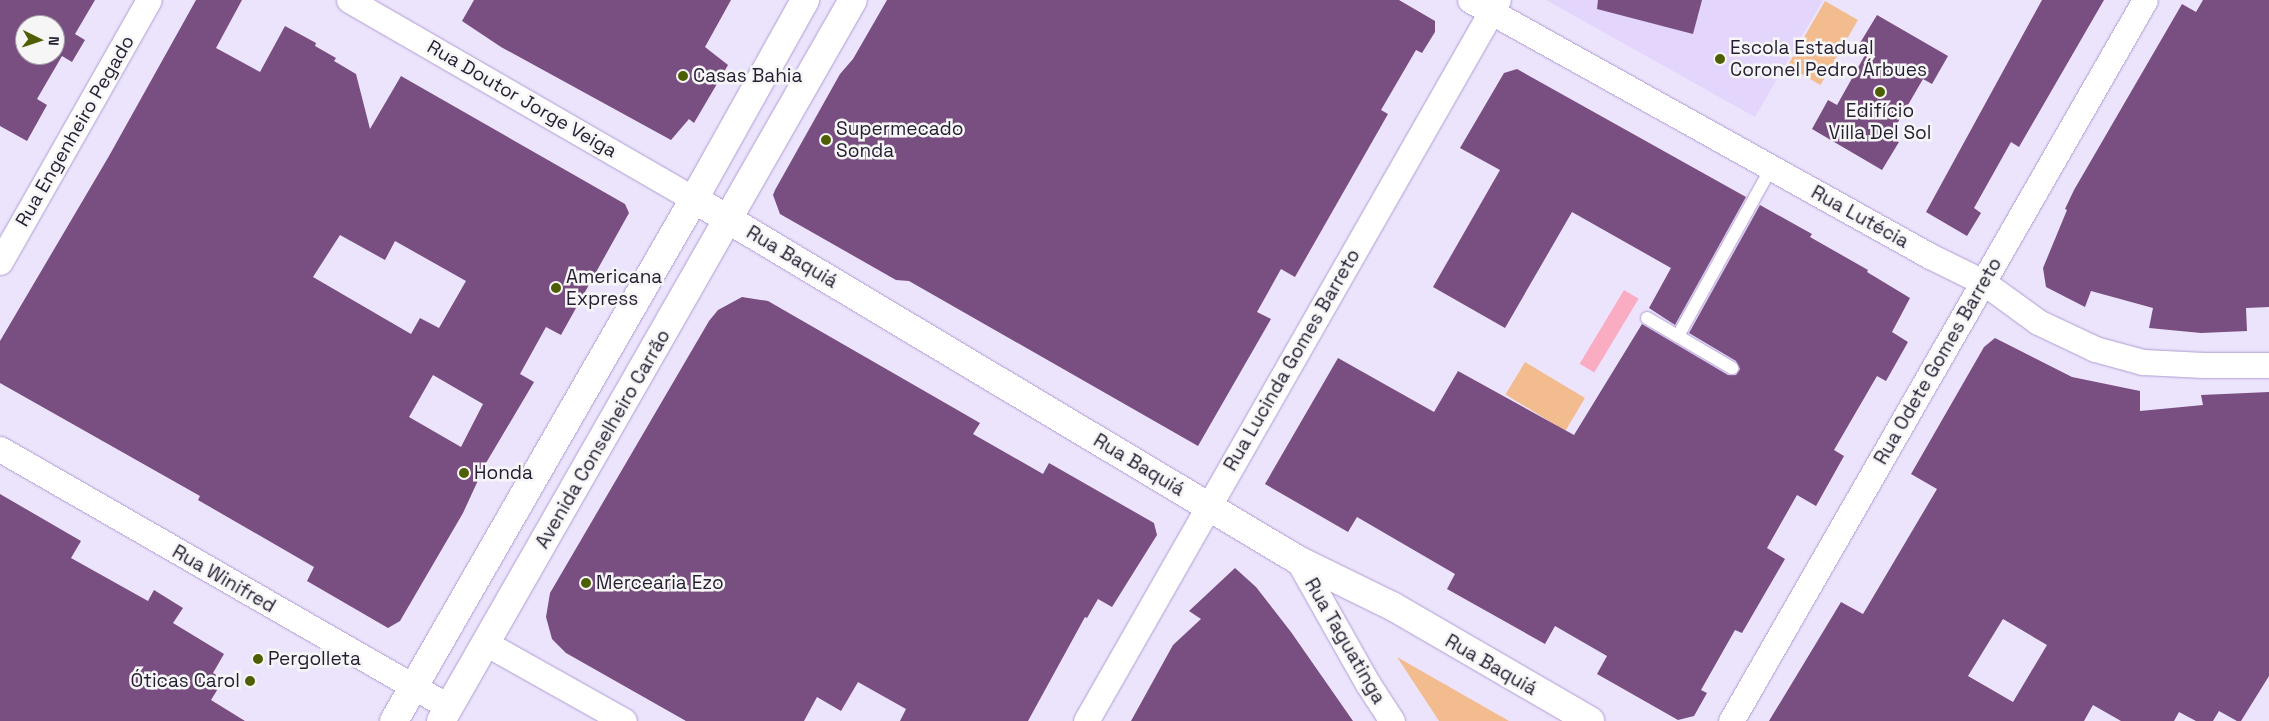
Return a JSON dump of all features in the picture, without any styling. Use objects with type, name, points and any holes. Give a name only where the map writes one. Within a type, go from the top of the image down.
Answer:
[{"type":"main road","points":[[394,721],[694,198],[805,0]]},
{"type":"main road","name":"Avenida Conselheiro Carrão","points":[[445,714],[487,644],[852,0]]},
{"type":"main road","name":"Rua Baquiá","points":[[694,198],[1298,560],[1392,606],[1590,721]]},
{"type":"street","name":"Rua Engenheiro Pegado","points":[[0,262],[149,0]]},
{"type":"street","name":"Rua Doutor Jorge Veiga","points":[[350,0],[694,198]]},
{"type":"street","name":"Rua Odete Gomes Barreto","points":[[1731,721],[2145,0]]},
{"type":"street","name":"Rua Lutécia","points":[[1486,4],[1771,168],[1930,256],[1983,282],[2038,322],[2095,349],[2144,362],[2204,365],[2269,365]]},
{"type":"street","name":"Rua Lucinda Gomes Barreto","points":[[1086,721],[1209,507],[1486,4]]},
{"type":"street","name":"Rua Winifred","points":[[0,449],[413,688],[445,714]]},
{"type":"street","name":"Rua Taguatinga","points":[[1298,560],[1368,684],[1392,721]]},
{"type":"street","points":[[487,644],[624,721]]},
{"type":"lane","points":[[1678,336],[1771,168]]},
{"type":"lane","points":[[1647,318],[1732,368]]},
{"type":"shaded area","name":"Escola Estadual Coronel Pedro Árbues","points":[[1546,0],[1823,0],[1755,117]]},
{"type":"shaded area","points":[[1825,1],[1858,20],[1820,85],[1788,66]]},
{"type":"shaded area","points":[[1624,290],[1639,299],[1594,372],[1580,364]]},
{"type":"shaded area","points":[[1525,362],[1585,398],[1565,431],[1505,395]]},
{"type":"shaded area","points":[[1397,657],[1509,721],[1439,721]]},
{"type":"building","points":[[0,0],[95,0],[75,34],[85,40],[72,62],[65,58],[65,15],[15,15],[15,65],[57,65],[37,99],[47,105],[27,141],[0,126]]},
{"type":"building","points":[[196,0],[242,0],[216,48],[260,72],[285,26],[316,43],[315,46],[336,58],[334,61],[356,74],[370,129],[401,76],[625,204],[629,213],[561,335],[546,327],[520,374],[534,382],[486,463],[463,513],[400,621],[388,628],[307,581],[314,567],[198,500],[200,496],[0,383],[0,341],[109,156]],"holes":[[[340,235],[385,260],[395,241],[466,281],[439,328],[420,318],[411,334],[313,277]],[[433,375],[483,404],[461,447],[409,417]]]},
{"type":"building","points":[[474,0],[731,0],[705,47],[728,65],[694,123],[689,119],[671,140],[501,47],[462,21]]},
{"type":"building","points":[[887,0],[1399,0],[1435,21],[1435,32],[1422,53],[1416,50],[1381,110],[1388,114],[1295,277],[1281,269],[1257,312],[1271,319],[1198,446],[909,281],[896,280],[780,214],[773,195],[775,190],[840,74],[853,59]]},
{"type":"building","points":[[1598,0],[1702,0],[1693,34],[1597,9]]},
{"type":"building","points":[[2042,0],[2104,0],[2019,147],[2011,142],[1974,208],[1981,213],[1967,236],[1926,212]]},
{"type":"building","points":[[2203,0],[2269,0],[2269,307],[2246,308],[2247,331],[2201,333],[2149,328],[2153,308],[2091,291],[2085,307],[2046,287],[2043,268],[2074,190],[2182,4],[2196,12]]},
{"type":"building","name":"Edifício Villa Del Sol","points":[[1877,15],[1948,56],[1932,84],[1923,79],[1890,136],[1899,142],[1882,170],[1812,129],[1828,100],[1837,105],[1869,48],[1860,43]]},
{"type":"building","points":[[1517,69],[1746,197],[1675,325],[1649,308],[1671,268],[1572,212],[1505,328],[1433,287],[1500,170],[1460,148],[1504,73]]},
{"type":"building","points":[[1760,205],[1812,234],[1810,237],[1868,270],[1867,272],[1910,298],[1892,332],[1908,342],[1886,381],[1877,376],[1834,450],[1844,456],[1816,506],[1797,495],[1767,548],[1785,559],[1742,633],[1735,630],[1701,690],[1707,693],[1694,716],[1678,720],[1597,674],[1607,656],[1555,626],[1545,644],[1447,589],[1455,574],[1357,517],[1348,532],[1265,484],[1338,358],[1434,412],[1458,371],[1574,435],[1642,324],[1728,375],[1736,375],[1740,369],[1736,361],[1689,333]]},
{"type":"building","points":[[742,297],[768,301],[980,423],[973,434],[1043,474],[1049,463],[1154,523],[1157,535],[1112,607],[1098,599],[1087,618],[1085,617],[1028,721],[900,721],[906,709],[858,682],[841,711],[817,697],[804,721],[686,721],[566,653],[552,639],[546,617],[550,593],[709,321],[718,310]]},
{"type":"building","points":[[1995,338],[2072,377],[2140,391],[2140,411],[2203,405],[2201,395],[2269,392],[2269,676],[2241,721],[2237,721],[2219,711],[2213,721],[2196,721],[2179,712],[2174,721],[2121,721],[2093,705],[2084,721],[1769,721],[1841,602],[1863,614],[1937,489],[1911,474],[1984,347]],"holes":[[[2003,619],[2047,645],[2013,702],[1968,676]]]},
{"type":"building","points":[[0,494],[81,541],[71,558],[148,601],[154,590],[183,608],[173,623],[224,654],[213,673],[224,679],[211,700],[245,721],[0,721]]},
{"type":"building","points":[[1235,568],[1256,587],[1291,632],[1353,721],[1131,721],[1173,645],[1201,619],[1189,611]]},
{"type":"place","name":"Escola Estadual Coronel Pedro Árbues","points":[[1720,59]]},
{"type":"place","name":"Casas Bahia","points":[[683,76]]},
{"type":"place","name":"Edifício Villa Del Sol","points":[[1880,92]]},
{"type":"place","name":"Supermecado Sonda","points":[[826,140]]},
{"type":"place","name":"Americana Express","points":[[556,288]]},
{"type":"place","name":"Honda","points":[[464,473]]},
{"type":"place","name":"Mercearia Ezo","points":[[586,583]]},
{"type":"place","name":"Pergolleta","points":[[258,659]]},
{"type":"place","name":"Óticas Carol","points":[[250,681]]}]
